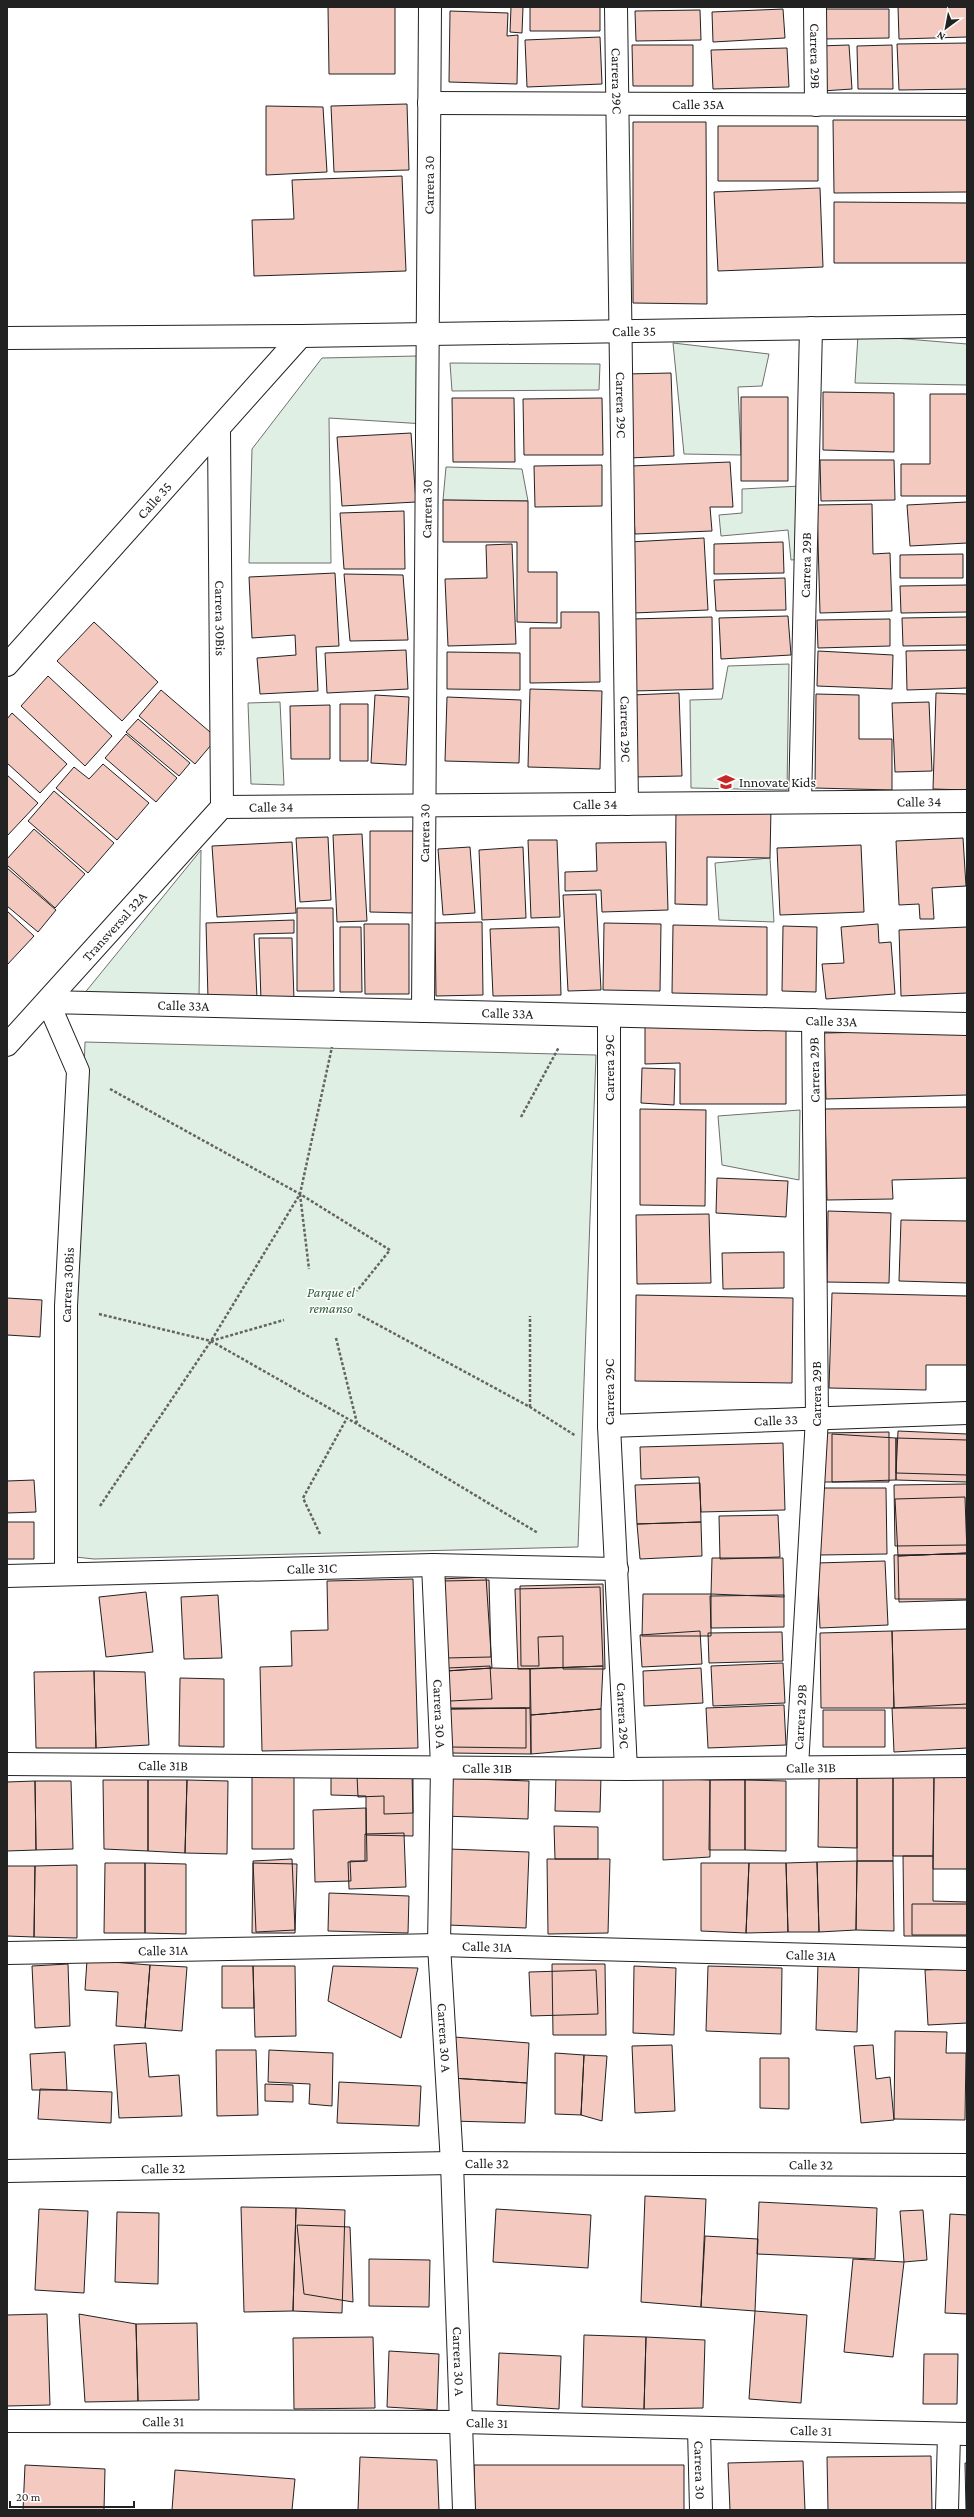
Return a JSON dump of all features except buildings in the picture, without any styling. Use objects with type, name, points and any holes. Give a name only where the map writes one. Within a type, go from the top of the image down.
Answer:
[{"type":"street","name":"Carrera 30","points":[[423,1011],[430,7]]},
{"type":"street","name":"Carrera 29C","points":[[616,7],[626,804]]},
{"type":"street","name":"Carrera 29B","points":[[816,7],[816,105]]},
{"type":"street","name":"Calle 35A","points":[[429,103],[967,105]]},
{"type":"street","name":"Calle 35","points":[[7,338],[301,336],[967,326]]},
{"type":"street","name":"Carrera 29B","points":[[800,802],[811,328]]},
{"type":"street","name":"Calle 35","points":[[7,665],[15,642],[219,430],[301,336]]},
{"type":"street","name":"Carrera 30Bis","points":[[219,430],[222,807]]},
{"type":"street","name":"Calle 34","points":[[222,807],[967,801]]},
{"type":"street","name":"Transversal 32A","points":[[7,1045],[48,1002],[222,807]]},
{"type":"street","name":"Carrera 30Bis","points":[[48,1002],[78,1071],[66,1306],[66,1574]]},
{"type":"street","name":"Calle 33A","points":[[48,1002],[967,1024]]},
{"type":"street","name":"Carrera 29C","points":[[609,1016],[609,1426],[626,1769]]},
{"type":"street","name":"Carrera 29B","points":[[797,1767],[817,1418],[813,1020]]},
{"type":"street","name":"Calle 33","points":[[609,1426],[967,1413]]},
{"type":"street","name":"Calle 31C","points":[[7,1576],[433,1565],[617,1569]]},
{"type":"street","name":"Carrera 30 A","points":[[433,1565],[442,1766],[439,1945],[452,2163],[464,2510]]},
{"type":"street","name":"Calle 31B","points":[[7,1764],[442,1766],[626,1769],[967,1766]]},
{"type":"street","name":"Calle 31A","points":[[7,1953],[439,1945],[967,1959]]},
{"type":"street","name":"Calle 32","points":[[7,2171],[452,2163],[967,2165]]},
{"type":"street","name":"Calle 31","points":[[7,2420],[462,2422],[699,2429],[958,2434]]},
{"type":"street","name":"Carrera 30","points":[[699,2429],[701,2510]]},
{"type":"street","points":[[947,2510],[958,2434]]},
{"type":"path","points":[[521,1117],[576,1015]]},
{"type":"path","points":[[308,1269],[300,1194],[332,1048]]},
{"type":"path","points":[[78,1071],[300,1194],[390,1250],[357,1291]]},
{"type":"path","points":[[97,1511],[211,1341],[300,1194]]},
{"type":"path","points":[[66,1306],[211,1341],[357,1424],[545,1537]]},
{"type":"path","points":[[358,1314],[530,1407],[610,1457]]},
{"type":"path","points":[[530,1316],[530,1407]]},
{"type":"path","points":[[211,1341],[284,1320]]},
{"type":"path","points":[[336,1338],[357,1424]]},
{"type":"path","points":[[336,1567],[303,1498],[346,1418]]},
{"type":"green space","points":[[858,335],[967,344],[967,385],[855,383]]},
{"type":"green space","points":[[673,343],[769,354],[762,386],[738,387],[741,455],[684,454]]},
{"type":"green space","points":[[417,356],[425,424],[329,418],[331,563],[249,563],[252,449],[322,358]]},
{"type":"green space","points":[[450,363],[600,364],[599,390],[452,391]]},
{"type":"green space","points":[[446,467],[522,469],[528,501],[443,500]]},
{"type":"green space","points":[[801,486],[803,559],[791,560],[788,530],[721,536],[719,515],[742,513],[742,489]]},
{"type":"green space","points":[[789,664],[787,790],[691,788],[690,700],[722,699],[728,666]]},
{"type":"green space","points":[[280,702],[284,785],[251,784],[248,703]]},
{"type":"green space","points":[[201,850],[199,998],[83,995]]},
{"type":"green space","points":[[770,858],[774,922],[719,920],[715,863]]},
{"type":"green space","name":"Parque el remanso","points":[[85,1042],[596,1055],[578,1547],[94,1559],[66,1556]]},
{"type":"green space","points":[[800,1110],[799,1180],[722,1165],[718,1116]]},
{"type":"place","name":"Innovate Kids","points":[[726,782]]}]
